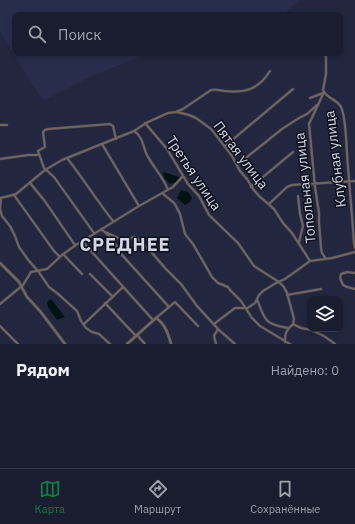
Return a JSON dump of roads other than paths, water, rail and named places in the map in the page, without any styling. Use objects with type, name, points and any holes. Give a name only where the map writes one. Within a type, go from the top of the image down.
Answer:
[{"type":"street","name":"Клубная улица","points":[[325,56],[324,92],[338,103],[342,110],[346,137],[355,248]]},
{"type":"street","points":[[110,344],[99,334],[89,330],[77,312],[49,287],[31,264],[19,247],[14,233],[8,223],[2,216],[0,209],[1,198],[14,194],[45,170],[67,158],[134,131],[145,123],[168,113],[176,112],[190,105],[213,89],[222,91],[241,91],[254,88],[270,71]]},
{"type":"street","points":[[224,146],[293,89]]},
{"type":"street","points":[[310,98],[324,92]]},
{"type":"street","name":"Топольная улица","points":[[324,92],[308,124],[319,213],[318,222],[321,248],[326,259]]},
{"type":"street","points":[[237,165],[282,129],[307,114],[317,105]]},
{"type":"street","name":"Пятая улица","points":[[176,112],[199,119],[213,131],[232,156],[251,187],[274,209],[283,223],[290,230],[310,261]]},
{"type":"street","name":"Третья улица","points":[[145,123],[167,149],[188,184],[199,196],[209,215],[238,243],[254,266],[279,282]]},
{"type":"street","points":[[94,233],[54,177],[45,170],[38,151],[45,148],[44,132],[48,129],[111,124],[113,126],[116,139]]},
{"type":"street","points":[[0,125],[7,125]]},
{"type":"street","points":[[134,131],[139,135],[148,156],[166,184],[168,190]]},
{"type":"street","points":[[102,144],[139,206]]},
{"type":"street","points":[[251,187],[294,152]]},
{"type":"street","points":[[0,159],[39,155]]},
{"type":"street","points":[[67,158],[114,222]]},
{"type":"street","points":[[0,304],[22,286],[30,274],[47,269],[63,254],[76,245],[176,185],[184,176]]},
{"type":"street","points":[[269,204],[289,186],[355,181]]},
{"type":"street","points":[[30,183],[76,245]]},
{"type":"street","points":[[162,193],[176,206],[180,214],[185,234],[193,244],[212,277],[228,287],[260,326],[290,344]]},
{"type":"street","points":[[14,194],[54,251],[60,257]]},
{"type":"street","points":[[298,196],[303,226],[298,243]]},
{"type":"street","points":[[101,230],[125,241],[133,237],[137,238],[180,284],[218,329],[235,344]]},
{"type":"street","points":[[105,232],[117,246],[122,255],[168,307]]},
{"type":"street","points":[[82,241],[155,319],[162,322],[171,344]]},
{"type":"street","points":[[214,324],[237,307],[246,308],[255,304],[260,293],[284,280],[310,261],[355,252]]},
{"type":"street","points":[[63,254],[82,274]]},
{"type":"street","points":[[0,263],[22,286],[27,297],[40,311],[65,344]]},
{"type":"street","points":[[355,273],[344,272],[341,274],[340,278],[342,285],[355,289]]},
{"type":"street","points":[[90,274],[112,297]]},
{"type":"street","points":[[279,282],[284,287],[287,295],[293,317],[293,324]]},
{"type":"street","points":[[84,324],[124,287]]},
{"type":"street","points":[[287,295],[321,289]]},
{"type":"street","points":[[257,298],[266,321],[277,326],[288,328]]},
{"type":"street","points":[[127,344],[175,302],[198,326]]},
{"type":"street","points":[[105,303],[136,336],[146,344]]},
{"type":"street","points":[[286,342],[286,332],[293,324]]},
{"type":"street","points":[[293,324],[324,336],[335,344]]},
{"type":"street","points":[[0,326],[18,344]]},
{"type":"street","points":[[216,344],[214,336],[218,329]]},
{"type":"district","name":"СРЕДНЕЕ","points":[[125,245]]}]
